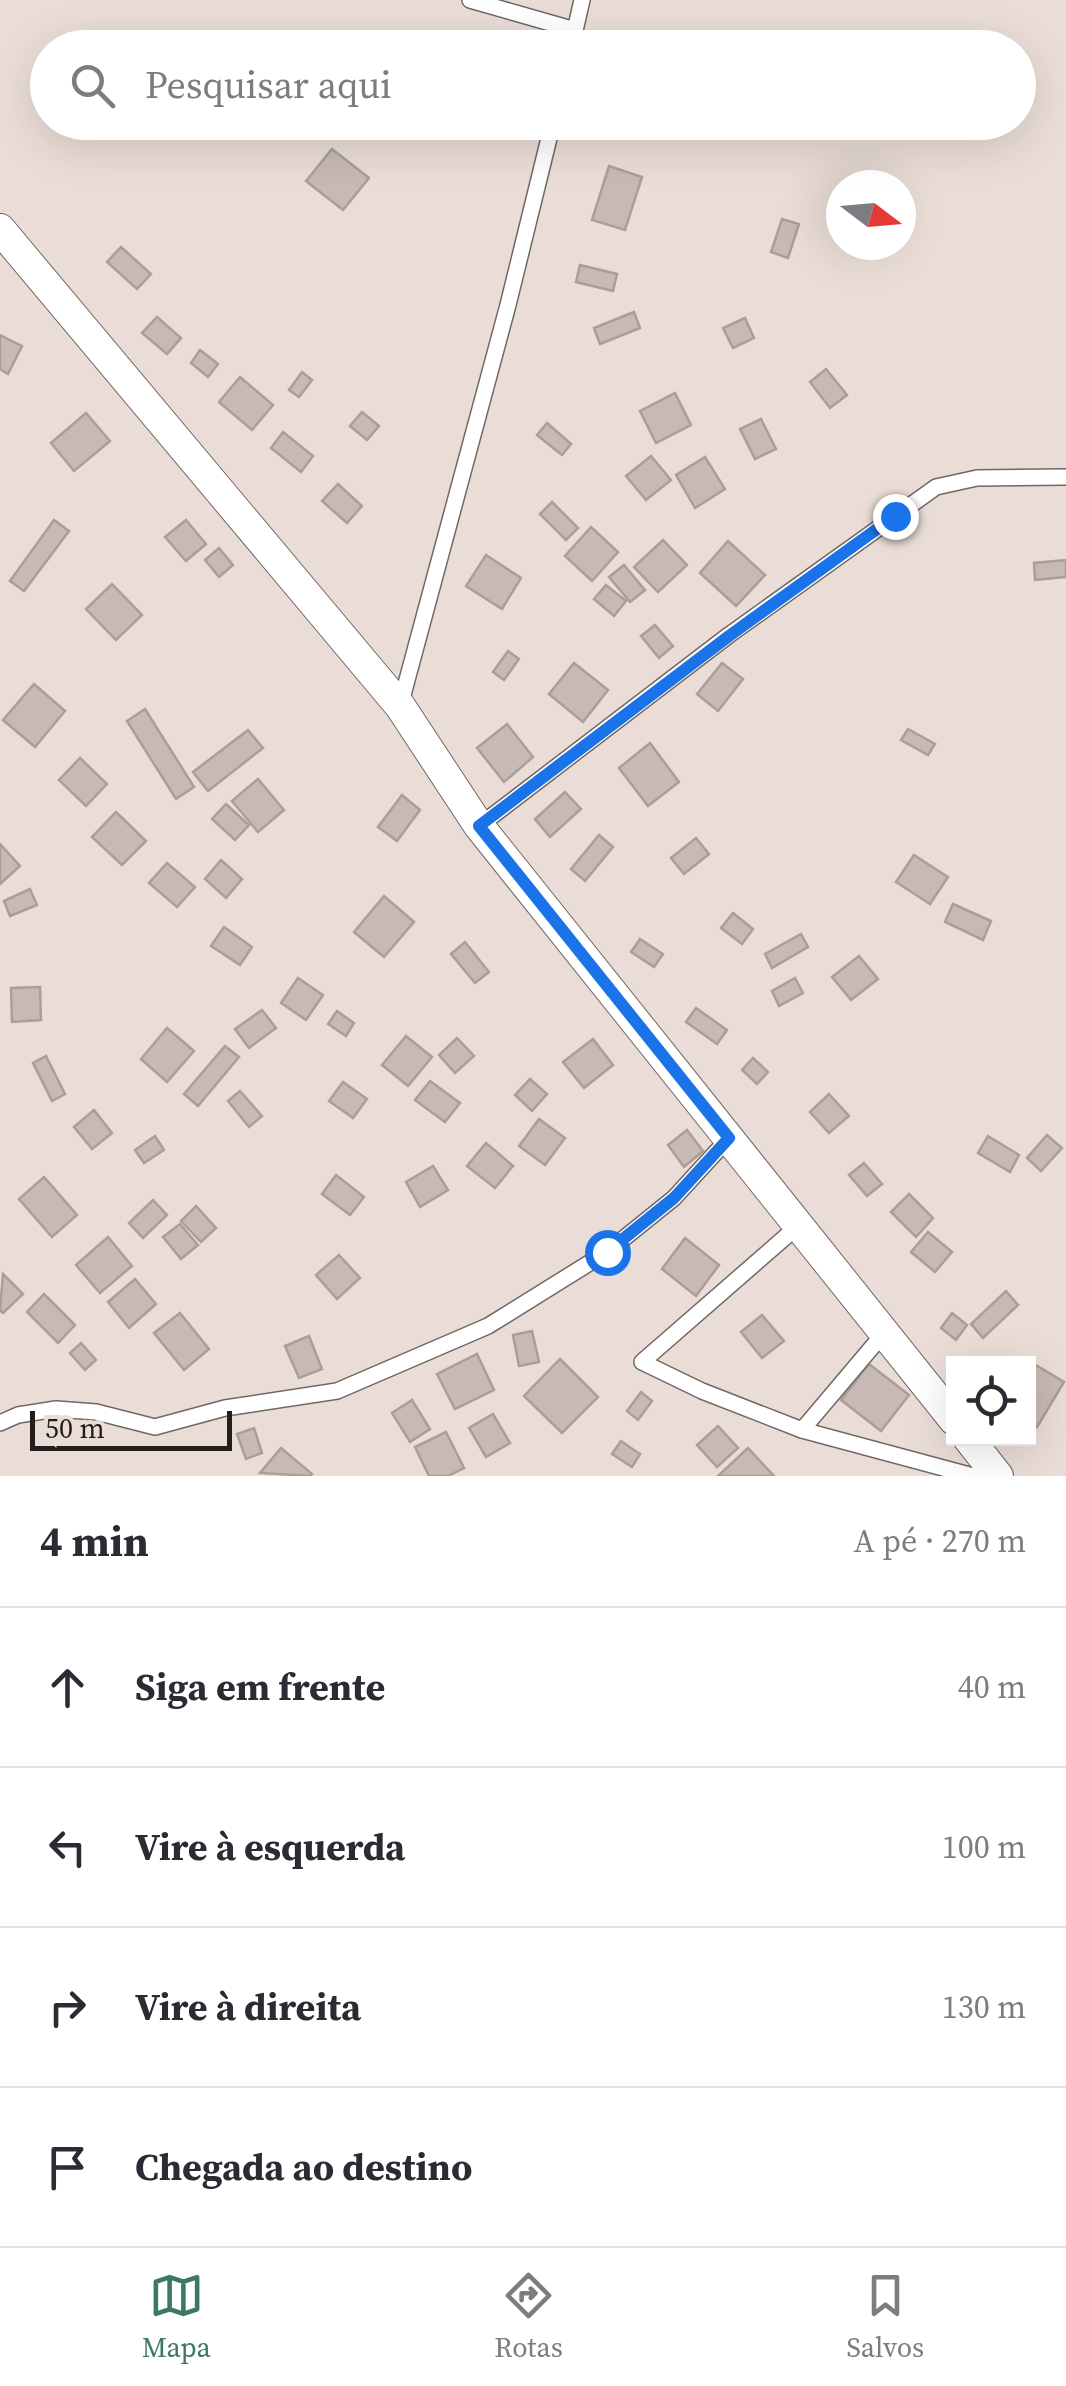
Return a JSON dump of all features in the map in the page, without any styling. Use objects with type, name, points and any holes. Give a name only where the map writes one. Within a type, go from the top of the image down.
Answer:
[{"type":"street","points":[[0,230],[400,706],[479,826],[946,1410]]},
{"type":"street","points":[[974,1446],[998,1476]]},
{"type":"lane","points":[[470,0],[575,30],[582,0]]},
{"type":"lane","points":[[400,706],[549,140]]},
{"type":"lane","points":[[479,826],[729,636],[936,487],[976,478],[1066,476]]},
{"type":"lane","points":[[0,1422],[56,1408],[96,1412],[155,1427],[225,1408],[337,1391],[488,1326],[607,1252],[674,1198],[729,1138]]},
{"type":"lane","points":[[798,1226],[642,1362],[702,1392],[802,1430],[974,1476]]},
{"type":"lane","points":[[802,1430],[884,1333]]},
{"type":"building","points":[[332,149],[369,178],[343,210],[306,181]]},
{"type":"building","points":[[609,166],[642,177],[625,230],[592,220]]},
{"type":"building","points":[[782,219],[799,224],[788,258],[771,252]]},
{"type":"building","points":[[121,247],[151,274],[137,289],[107,262]]},
{"type":"building","points":[[580,265],[617,274],[613,291],[576,282]]},
{"type":"building","points":[[634,312],[640,328],[600,344],[594,328]]},
{"type":"building","points":[[157,317],[181,338],[167,354],[142,333]]},
{"type":"building","points":[[745,318],[754,338],[733,348],[723,328]]},
{"type":"building","points":[[0,335],[22,346],[8,374],[0,369]]},
{"type":"building","points":[[200,350],[218,364],[208,377],[191,363]]},
{"type":"building","points":[[826,369],[847,395],[830,408],[810,382]]},
{"type":"building","points":[[302,372],[312,380],[299,397],[289,390]]},
{"type":"building","points":[[240,377],[273,405],[252,430],[219,402]]},
{"type":"building","points":[[675,393],[691,425],[656,443],[640,411]]},
{"type":"building","points":[[362,412],[379,426],[367,440],[350,426]]},
{"type":"building","points":[[86,413],[110,441],[74,471],[51,443]]},
{"type":"building","points":[[761,419],[776,449],[755,459],[740,429]]},
{"type":"building","points":[[547,423],[571,444],[562,455],[537,435]]},
{"type":"building","points":[[283,432],[313,456],[301,472],[271,448]]},
{"type":"building","points":[[651,456],[671,480],[646,500],[626,476]]},
{"type":"building","points":[[705,457],[725,489],[695,508],[676,475]]},
{"type":"building","points":[[338,484],[362,506],[347,523],[322,501]]},
{"type":"building","points":[[552,502],[578,528],[566,540],[540,514]]},
{"type":"building","points":[[54,520],[69,531],[24,591],[10,581]]},
{"type":"building","points":[[186,520],[206,544],[186,561],[165,537]]},
{"type":"building","points":[[591,527],[618,552],[592,581],[565,556]]},
{"type":"building","points":[[663,540],[687,565],[658,592],[634,567]]},
{"type":"building","points":[[728,541],[765,575],[736,606],[700,573]]},
{"type":"building","points":[[219,548],[233,565],[219,577],[205,560]]},
{"type":"building","points":[[486,555],[521,578],[502,609],[466,586]]},
{"type":"building","points":[[1066,560],[1066,577],[1035,580],[1034,563]]},
{"type":"building","points":[[624,565],[645,590],[630,602],[609,577]]},
{"type":"building","points":[[112,584],[142,615],[116,640],[86,609]]},
{"type":"building","points":[[606,585],[626,601],[614,616],[594,599]]},
{"type":"building","points":[[655,625],[673,646],[659,658],[641,636]]},
{"type":"building","points":[[508,651],[519,659],[504,680],[493,672]]},
{"type":"building","points":[[574,663],[608,690],[583,722],[549,694]]},
{"type":"building","points":[[722,663],[743,679],[718,711],[697,694]]},
{"type":"building","points":[[34,684],[65,711],[35,747],[3,720]]},
{"type":"building","points":[[145,709],[194,787],[176,799],[127,721]]},
{"type":"building","points":[[507,724],[533,757],[504,782],[477,748]]},
{"type":"building","points":[[908,729],[935,744],[928,755],[901,740]]},
{"type":"building","points":[[248,730],[263,748],[208,791],[193,772]]},
{"type":"building","points":[[650,743],[679,782],[648,806],[619,768]]},
{"type":"building","points":[[80,758],[107,784],[86,806],[59,780]]},
{"type":"building","points":[[258,779],[284,810],[258,832],[232,801]]},
{"type":"building","points":[[565,792],[581,809],[550,837],[535,819]]},
{"type":"building","points":[[402,795],[420,810],[397,841],[378,827]]},
{"type":"building","points":[[226,804],[249,825],[235,840],[212,819]]},
{"type":"building","points":[[116,812],[146,841],[122,865],[92,837]]},
{"type":"building","points":[[599,835],[613,847],[585,881],[571,869]]},
{"type":"building","points":[[696,838],[709,854],[684,874],[671,858]]},
{"type":"building","points":[[0,844],[20,866],[0,884]]},
{"type":"building","points":[[914,855],[948,877],[930,904],[896,882]]},
{"type":"building","points":[[221,860],[242,879],[226,898],[205,879]]},
{"type":"building","points":[[167,863],[195,887],[177,907],[149,883]]},
{"type":"building","points":[[30,889],[37,905],[10,916],[4,901]]},
{"type":"building","points":[[384,896],[414,922],[384,957],[354,932]]},
{"type":"building","points":[[953,904],[991,921],[983,940],[945,922]]},
{"type":"building","points":[[733,913],[753,929],[742,944],[721,928]]},
{"type":"building","points":[[224,927],[252,947],[240,965],[211,946]]},
{"type":"building","points":[[801,934],[808,947],[772,968],[765,954]]},
{"type":"building","points":[[640,939],[663,954],[654,967],[631,952]]},
{"type":"building","points":[[465,942],[489,972],[475,983],[451,954]]},
{"type":"building","points":[[859,956],[878,979],[851,1000],[832,977]]},
{"type":"building","points":[[298,978],[323,995],[306,1020],[281,1003]]},
{"type":"building","points":[[795,978],[803,993],[779,1006],[772,991]]},
{"type":"building","points":[[40,987],[41,1020],[12,1022],[11,988]]},
{"type":"building","points":[[696,1008],[727,1030],[717,1044],[686,1022]]},
{"type":"building","points":[[262,1010],[276,1028],[249,1048],[235,1029]]},
{"type":"building","points":[[337,1011],[354,1023],[346,1036],[328,1024]]},
{"type":"building","points":[[167,1028],[194,1051],[167,1082],[141,1059]]},
{"type":"building","points":[[406,1036],[432,1057],[408,1086],[382,1065]]},
{"type":"building","points":[[457,1038],[474,1056],[455,1073],[439,1055]]},
{"type":"building","points":[[593,1039],[613,1065],[584,1088],[563,1062]]},
{"type":"building","points":[[225,1046],[239,1057],[198,1106],[184,1094]]},
{"type":"building","points":[[46,1056],[65,1094],[52,1101],[33,1063]]},
{"type":"building","points":[[753,1058],[768,1072],[757,1084],[742,1070]]},
{"type":"building","points":[[530,1079],[547,1094],[532,1111],[515,1095]]},
{"type":"building","points":[[430,1081],[460,1103],[445,1122],[415,1100]]},
{"type":"building","points":[[343,1082],[367,1099],[353,1118],[329,1101]]},
{"type":"building","points":[[240,1091],[262,1116],[249,1127],[228,1101]]},
{"type":"building","points":[[829,1094],[849,1116],[829,1133],[810,1112]]},
{"type":"building","points":[[94,1110],[112,1133],[92,1149],[74,1127]]},
{"type":"building","points":[[539,1119],[565,1138],[545,1165],[519,1146]]},
{"type":"building","points":[[687,1130],[703,1151],[684,1167],[668,1145]]},
{"type":"building","points":[[1047,1135],[1062,1148],[1041,1171],[1027,1158]]},
{"type":"building","points":[[155,1136],[164,1150],[144,1163],[135,1150]]},
{"type":"building","points":[[988,1136],[1019,1155],[1010,1172],[978,1153]]},
{"type":"building","points":[[486,1143],[513,1166],[495,1188],[467,1166]]},
{"type":"building","points":[[864,1163],[882,1184],[867,1196],[849,1175]]},
{"type":"building","points":[[433,1166],[448,1190],[420,1207],[406,1182]]},
{"type":"building","points":[[336,1175],[364,1197],[350,1215],[322,1194]]},
{"type":"building","points":[[44,1177],[77,1215],[52,1237],[19,1199]]},
{"type":"building","points":[[909,1194],[933,1218],[916,1237],[891,1212]]},
{"type":"building","points":[[153,1200],[167,1215],[143,1238],[129,1223]]},
{"type":"building","points":[[196,1206],[216,1228],[201,1242],[181,1221]]},
{"type":"building","points":[[180,1224],[198,1245],[181,1259],[163,1237]]},
{"type":"building","points":[[928,1232],[952,1252],[935,1272],[911,1252]]},
{"type":"building","points":[[108,1237],[132,1266],[100,1293],[76,1265]]},
{"type":"building","points":[[685,1238],[719,1265],[696,1296],[662,1269]]},
{"type":"building","points":[[339,1255],[360,1278],[337,1299],[316,1275]]},
{"type":"building","points":[[3,1274],[23,1294],[3,1313],[0,1310]]},
{"type":"building","points":[[135,1279],[156,1304],[129,1328],[108,1302]]},
{"type":"building","points":[[1006,1291],[1018,1305],[983,1338],[971,1324]]},
{"type":"building","points":[[44,1294],[75,1325],[58,1343],[27,1312]]},
{"type":"building","points":[[180,1313],[209,1349],[184,1370],[154,1333]]},
{"type":"building","points":[[952,1313],[967,1325],[956,1340],[941,1328]]},
{"type":"building","points":[[762,1315],[784,1341],[762,1358],[741,1332]]},
{"type":"building","points":[[532,1331],[539,1362],[519,1366],[513,1335]]},
{"type":"building","points":[[309,1336],[322,1369],[299,1378],[285,1346]]},
{"type":"building","points":[[81,1343],[96,1360],[85,1370],[70,1353]]},
{"type":"building","points":[[477,1354],[494,1390],[455,1409],[437,1374]]},
{"type":"building","points":[[560,1359],[598,1397],[562,1433],[524,1396]]},
{"type":"building","points":[[869,1364],[909,1395],[881,1431],[841,1400]]},
{"type":"building","points":[[1036,1365],[1064,1382],[1036,1426]]},
{"type":"building","points":[[641,1392],[652,1401],[638,1420],[627,1411]]},
{"type":"building","points":[[412,1400],[430,1429],[410,1442],[392,1413]]},
{"type":"building","points":[[493,1414],[510,1443],[486,1457],[469,1428]]},
{"type":"building","points":[[718,1426],[738,1448],[717,1467],[697,1445]]},
{"type":"building","points":[[254,1428],[262,1453],[246,1459],[237,1434]]},
{"type":"building","points":[[446,1432],[464,1468],[448,1476],[429,1476],[415,1447]]},
{"type":"building","points":[[621,1441],[640,1454],[632,1467],[612,1454]]},
{"type":"building","points":[[281,1448],[312,1474],[260,1473]]},
{"type":"building","points":[[748,1448],[774,1476],[718,1476]]},
{"type":"route","points":[[607,1252],[674,1198],[729,1138],[479,826],[895,516]]}]
